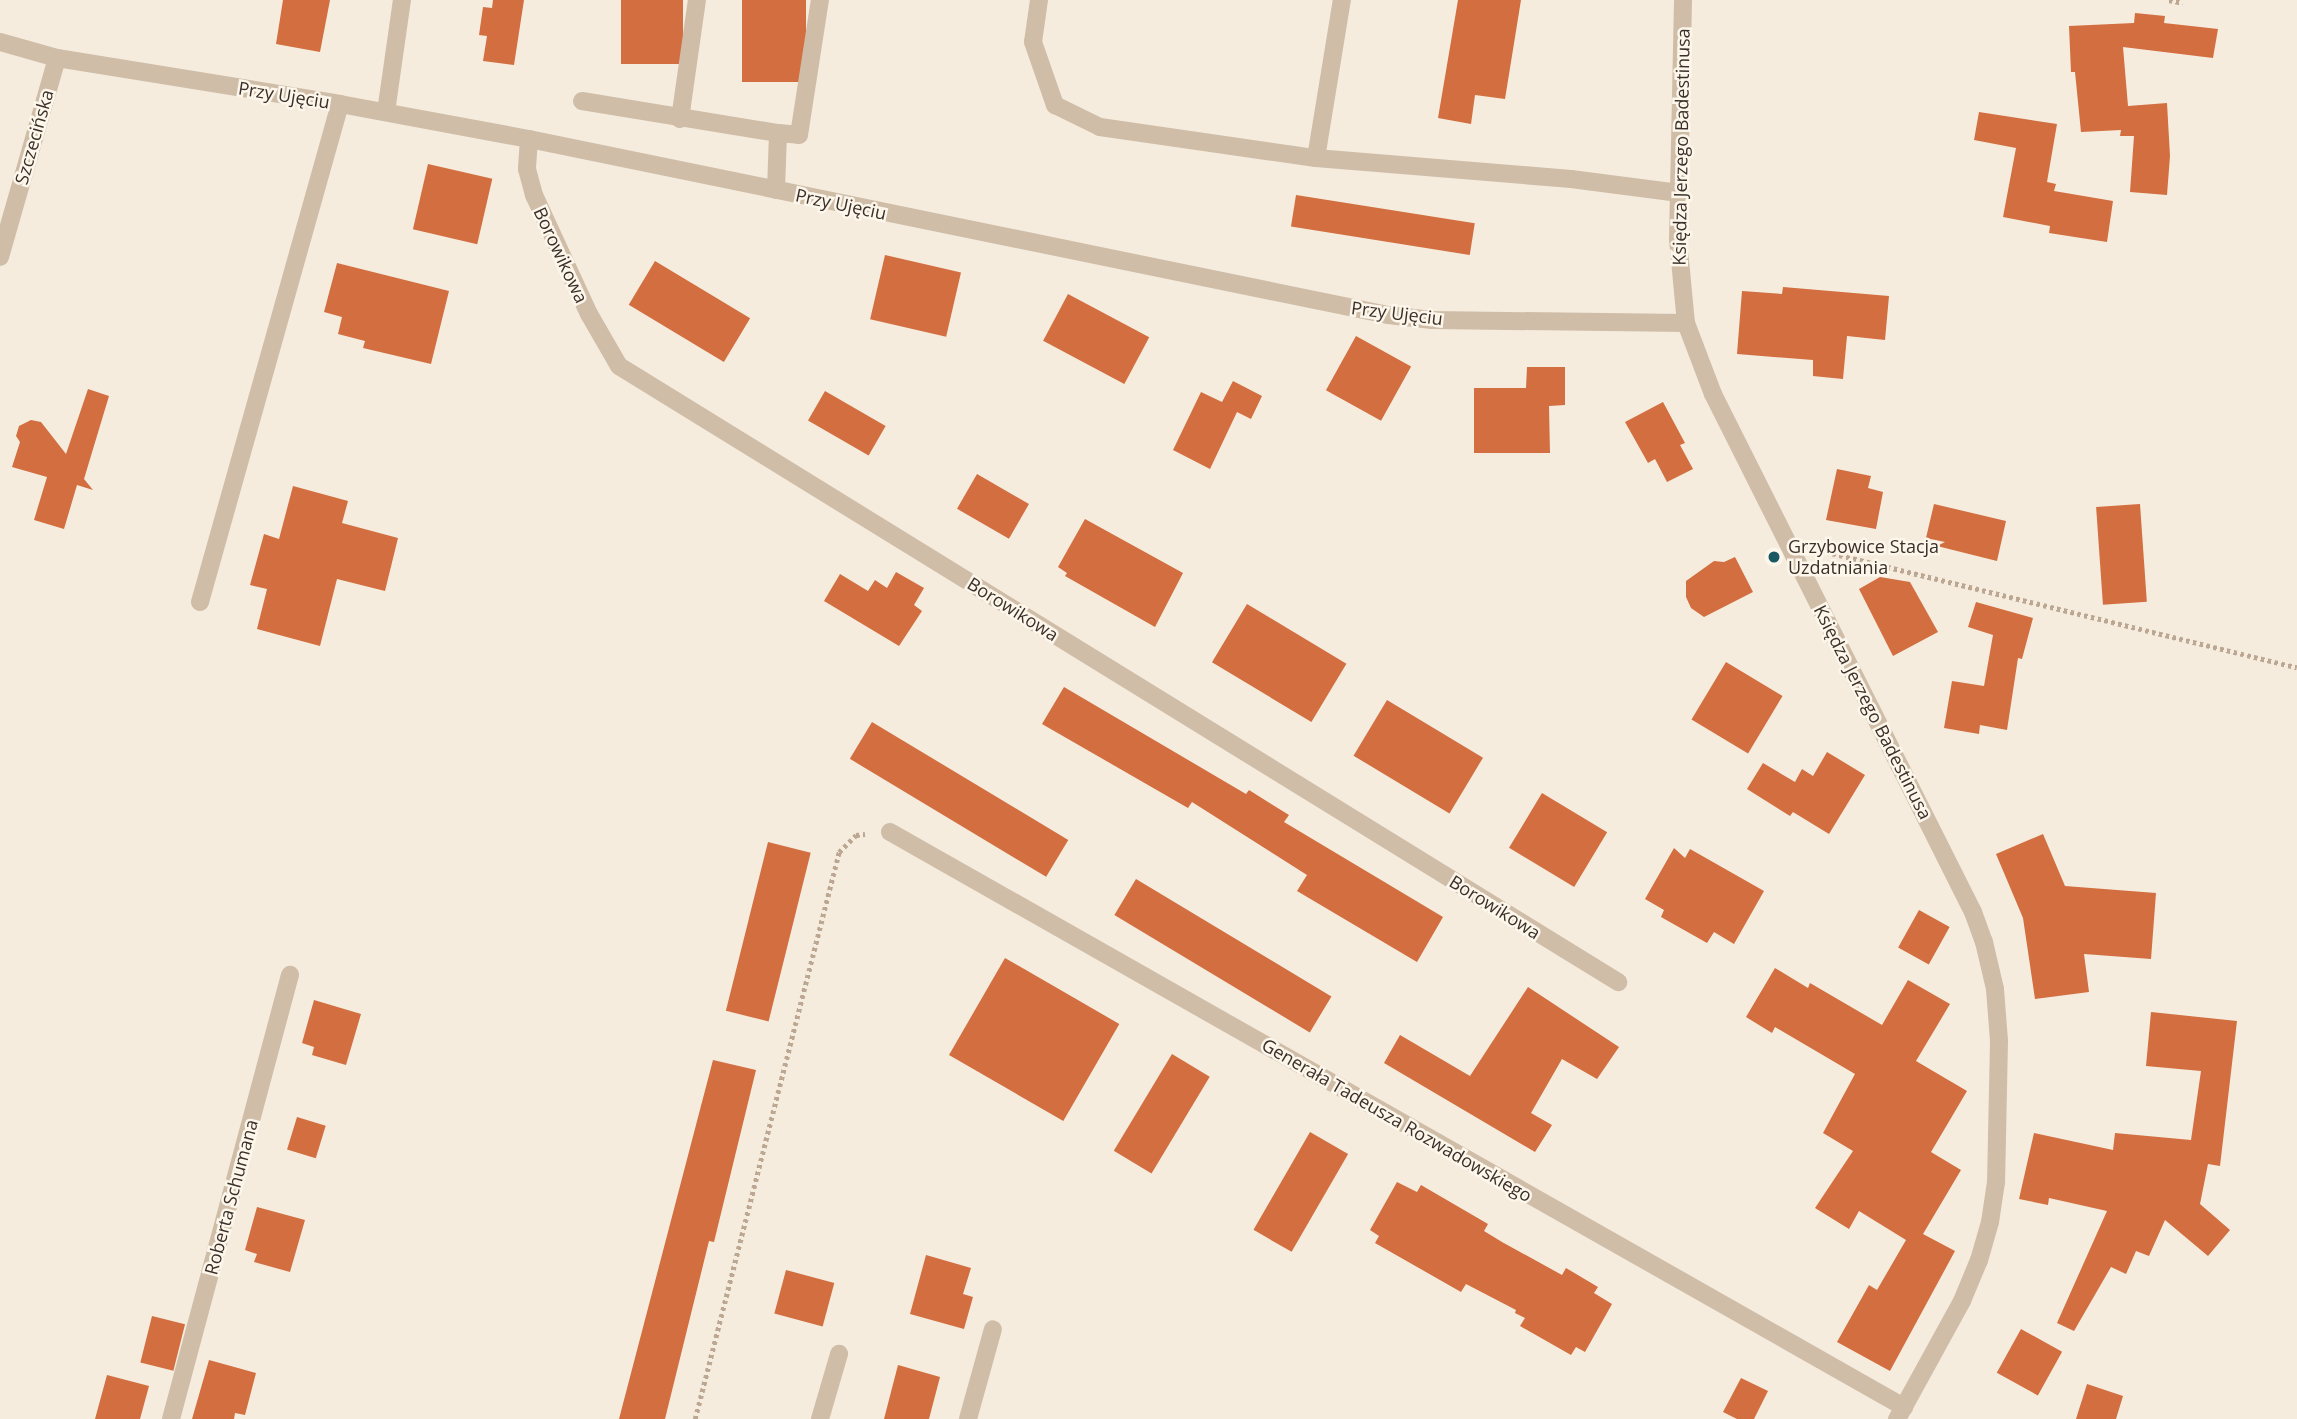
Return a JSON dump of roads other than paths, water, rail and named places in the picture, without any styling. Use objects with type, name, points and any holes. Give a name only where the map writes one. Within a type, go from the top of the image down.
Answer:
[{"type":"street","points":[[386,113],[402,0]]},
{"type":"street","points":[[680,119],[697,0]]},
{"type":"street","points":[[582,101],[680,119],[799,135],[820,0]]},
{"type":"street","points":[[1039,0],[1033,43],[1055,105],[1100,127],[1316,158],[1571,178],[1679,193]]},
{"type":"street","points":[[1316,158],[1342,0]]},
{"type":"street","name":"Księdza Jerzego Badestinusa","points":[[1683,0],[1678,239],[1686,323],[1713,394],[1973,912],[1984,942],[1995,989],[1998,1041],[1996,1169],[1990,1222],[1979,1260],[1962,1301],[1900,1413]]},
{"type":"street","name":"Przy Ujęciu","points":[[0,42],[57,58],[340,104],[528,139],[1388,315],[1432,320],[1686,323]]},
{"type":"street","name":"Szczecińska","points":[[0,257],[57,58]]},
{"type":"street","points":[[200,603],[340,104]]},
{"type":"street","points":[[776,190],[778,134]]},
{"type":"street","name":"Borowikowa","points":[[528,139],[527,169],[534,195],[589,314],[619,366],[1618,982]]},
{"type":"street","name":"Generała Tadeusza Rozwadowskiego","points":[[890,832],[1900,1413]]},
{"type":"street","name":"Roberta Schumana","points":[[172,1419],[290,975]]},
{"type":"street","points":[[968,1419],[993,1329]]},
{"type":"street","points":[[820,1419],[839,1354]]},
{"type":"place","name":"Grzybowice Stacja Uzdatniania","points":[[1774,557]]}]
